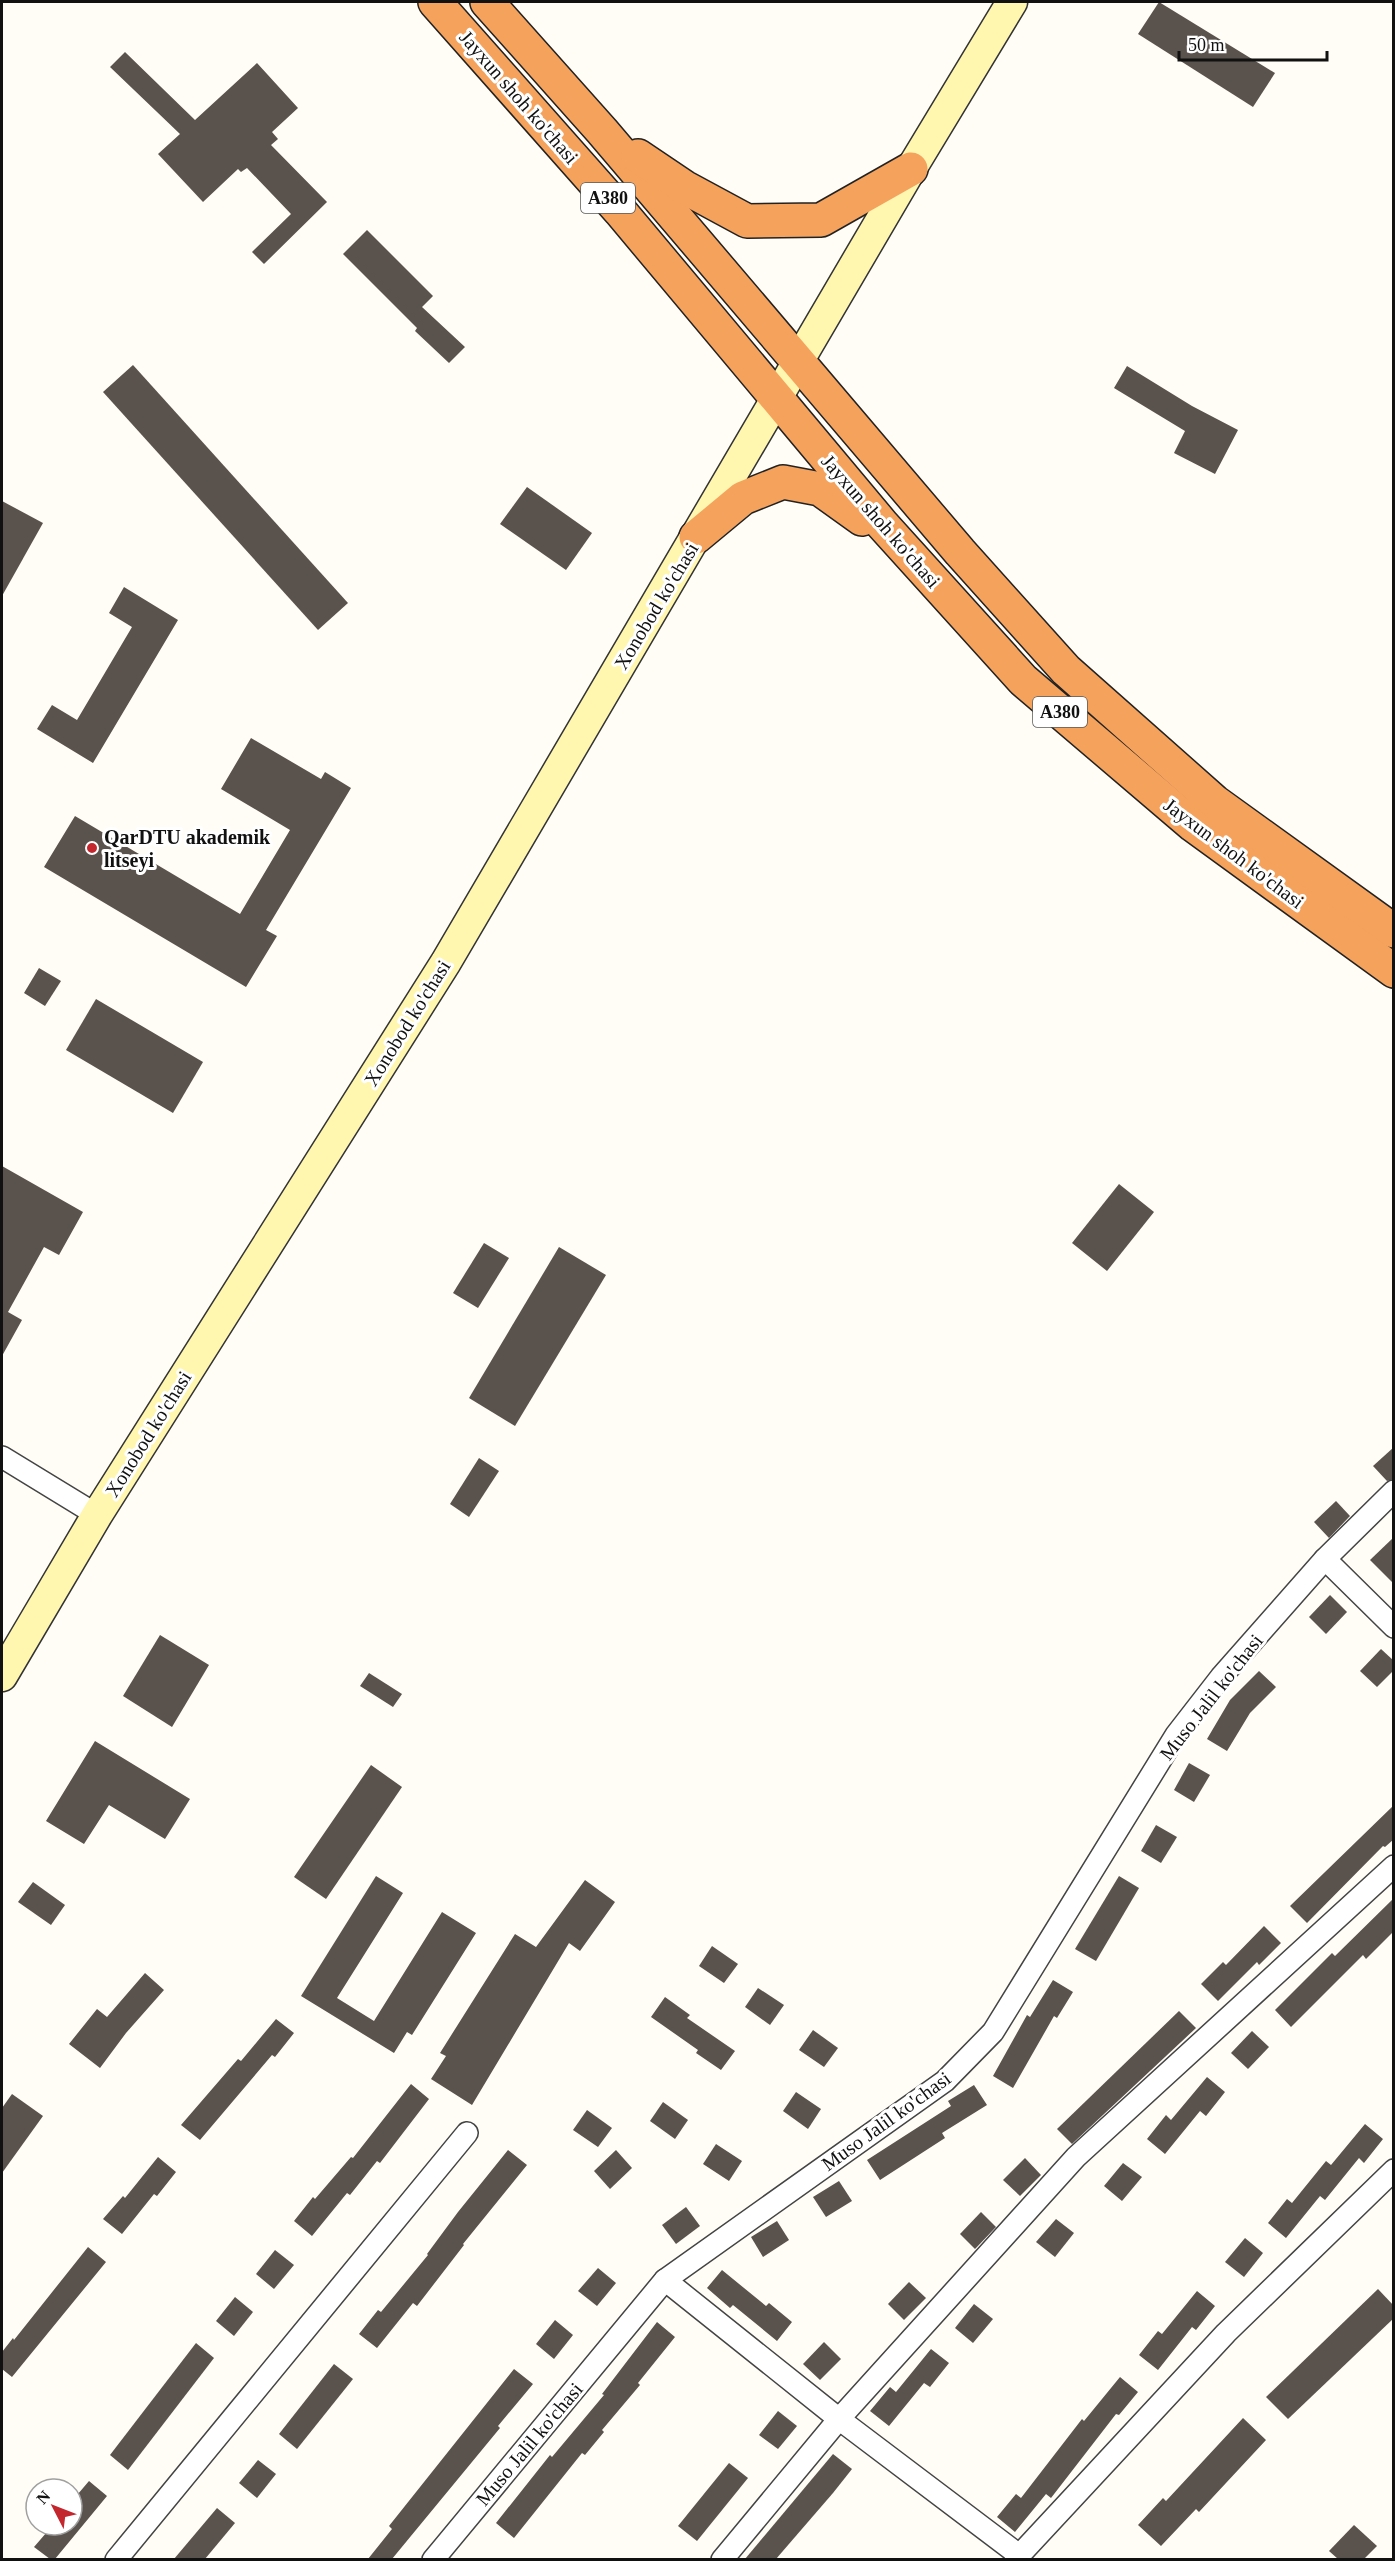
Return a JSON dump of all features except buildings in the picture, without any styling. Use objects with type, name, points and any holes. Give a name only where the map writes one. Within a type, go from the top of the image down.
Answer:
[{"type":"highway","name":"Jayxun shoh ko'chasi","points":[[435,2],[620,211],[776,399],[935,584],[1023,680],[1193,825],[1394,971]]},
{"type":"highway","name":"Jayxun shoh ko'chasi","points":[[487,2],[602,130],[960,552],[1066,670],[1215,802],[1394,931]]},
{"type":"highway","points":[[602,130],[684,187],[747,221],[821,220],[910,169]]},
{"type":"highway","points":[[696,537],[743,498],[783,482],[820,489],[855,513],[935,584]]},
{"type":"main road","name":"Xonobod ko'chasi","points":[[2,1676],[97,1515],[446,962],[910,169],[1012,2]]},
{"type":"street","points":[[2,1457],[97,1515]]},
{"type":"street","name":"Muso Jalil ko'chasi","points":[[433,2559],[665,2280],[945,2081],[993,2032],[1176,1735],[1221,1677],[1325,1559],[1394,1491]]},
{"type":"street","points":[[1325,1559],[1394,1627]]},
{"type":"street","points":[[722,2559],[838,2419],[1076,2157],[1394,1866]]},
{"type":"street","points":[[116,2559],[467,2133]]},
{"type":"street","points":[[665,2280],[838,2419],[1017,2557],[1226,2332],[1394,2170]]},
{"type":"place","name":"QarDTU akademik litseyi","points":[[92,848]]}]
